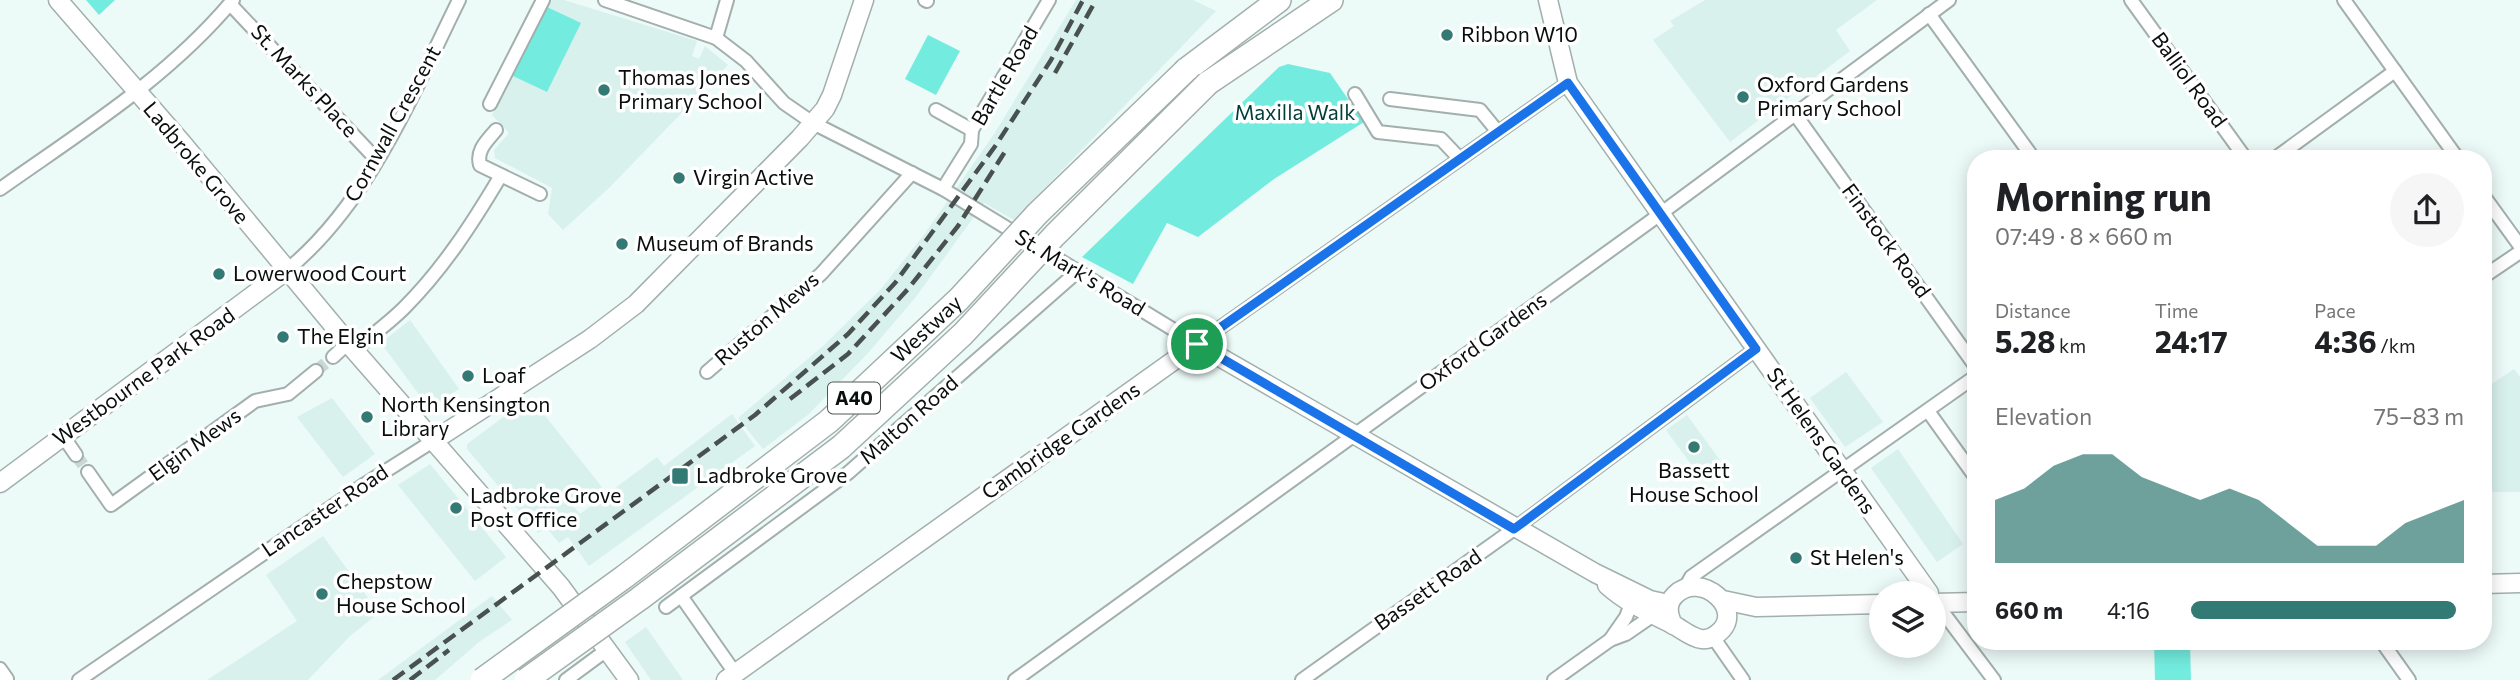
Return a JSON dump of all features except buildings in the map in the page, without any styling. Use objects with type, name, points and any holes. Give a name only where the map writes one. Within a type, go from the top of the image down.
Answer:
[{"type":"highway","name":"A40","points":[[1186,70],[1266,0]]},
{"type":"highway","name":"Westway","points":[[482,680],[624,577],[829,421],[960,299],[1037,214],[1186,70],[1279,0]]},
{"type":"highway","name":"Westway","points":[[526,680],[841,447],[963,334],[1055,235],[1208,83],[1308,0]]},
{"type":"highway","name":"A40","points":[[1208,83],[1331,0]]},
{"type":"main road","name":"Ladbroke Grove","points":[[58,0],[182,143],[351,346],[561,587],[629,680]]},
{"type":"main road","name":"Lancaster Road","points":[[433,441],[590,338],[636,304],[688,253],[813,123],[832,95],[864,0]]},
{"type":"main road","points":[[1548,0],[1568,83]]},
{"type":"main road","name":"St Helens Gardens","points":[[1568,83],[1920,581]]},
{"type":"main road","name":"Westbourne Park Road","points":[[0,483],[287,270]]},
{"type":"main road","name":"St. Mark's Road","points":[[1197,344],[1514,529],[1650,600],[1668,604]]},
{"type":"main road","name":"Cambridge Gardens","points":[[731,677],[1197,344]]},
{"type":"main road","name":"St. Mark's Road","points":[[1595,573],[1631,604],[1674,625]]},
{"type":"main road","points":[[2492,584],[2520,583]]},
{"type":"main road","points":[[1756,607],[1727,620],[1720,632],[1713,637],[1699,639],[1674,625],[1668,604],[1685,588],[1693,586],[1708,589],[1723,600],[1756,607],[1869,604]]},
{"type":"main road","points":[[1723,600],[1727,620]]},
{"type":"main road","points":[[1946,601],[1967,602]]},
{"type":"street","name":"Cornwall Crescent","points":[[287,270],[310,252],[326,233],[377,160],[459,0]]},
{"type":"street","points":[[490,104],[542,0]]},
{"type":"street","name":"St. Mark's Road","points":[[605,0],[716,38],[746,61],[784,103],[813,123],[943,189],[1197,344]]},
{"type":"street","points":[[716,38],[727,0]]},
{"type":"street","name":"Bartle Road","points":[[943,189],[971,144],[972,130],[1049,0]]},
{"type":"street","name":"Oxford Gardens","points":[[1014,680],[1659,214],[1949,0]]},
{"type":"street","name":"Balliol Road","points":[[2131,0],[2239,150]]},
{"type":"street","points":[[2344,0],[2452,150]]},
{"type":"street","points":[[0,188],[136,92],[172,63],[231,2]]},
{"type":"street","name":"St. Marks Place","points":[[231,2],[377,160]]},
{"type":"street","points":[[1930,14],[2028,150]]},
{"type":"street","points":[[2286,150],[2395,71]]},
{"type":"street","name":"Cambridge Gardens","points":[[1197,344],[1568,83]]},
{"type":"street","points":[[1355,94],[1378,132],[1441,139],[1460,159]]},
{"type":"street","points":[[1391,99],[1480,110],[1498,132]]},
{"type":"street","points":[[936,110],[972,130]]},
{"type":"street","name":"Finstock Road","points":[[1796,114],[1967,354]]},
{"type":"street","points":[[496,130],[480,151],[480,164],[500,177],[540,194]]},
{"type":"street","name":"Ruston Mews","points":[[707,372],[821,274],[912,173]]},
{"type":"street","points":[[333,357],[401,310],[436,273],[456,247],[500,177]]},
{"type":"street","points":[[2492,207],[2520,246]]},
{"type":"street","points":[[2492,271],[2520,251]]},
{"type":"street","name":"Malton Road","points":[[666,607],[848,473],[1077,272]]},
{"type":"street","name":"Bassett Road","points":[[1302,680],[1514,529],[1756,349]]},
{"type":"street","name":"Elgin Mews","points":[[88,472],[111,505],[255,401],[288,394],[316,372]]},
{"type":"street","points":[[1685,588],[1691,577],[1967,383]]},
{"type":"street","points":[[1928,411],[1967,465]]},
{"type":"street","points":[[63,436],[76,455]]},
{"type":"street","name":"Lancaster Road","points":[[79,680],[352,493],[433,441]]},
{"type":"street","points":[[1708,566],[1708,589]]},
{"type":"street","points":[[681,596],[731,677]]},
{"type":"street","points":[[1610,640],[1626,617],[1631,604]]},
{"type":"street","points":[[1554,680],[1610,640],[1626,634],[1652,616]]},
{"type":"street","points":[[1946,617],[1967,645]]},
{"type":"street","points":[[1713,637],[1743,680]]},
{"type":"street","points":[[566,680],[608,649]]},
{"type":"street","points":[[1971,650],[1994,680]]},
{"type":"street","points":[[2388,650],[2409,680]]},
{"type":"shaded area","name":"Thomas Jones Primary School","points":[[547,0],[564,0],[697,41],[692,56],[699,59],[705,46],[728,65],[609,188],[563,230],[548,214],[552,188],[495,158],[494,150],[509,133],[492,115]]},
{"type":"shaded area","points":[[1076,0],[1193,0],[1216,11],[1014,220],[984,203],[915,298],[869,352],[809,414],[763,449],[738,418],[823,346],[881,289],[926,232],[994,134]]},
{"type":"shaded area","name":"Oxford Gardens Primary School","points":[[1705,0],[1877,0],[1836,30],[1850,51],[1730,142],[1653,40],[1674,26],[1670,21]]},
{"type":"shaded area","points":[[410,320],[459,389],[429,408],[381,343]]},
{"type":"shaded area","points":[[2514,369],[2520,377],[2520,492],[2492,492],[2492,384]]},
{"type":"shaded area","points":[[1846,372],[1883,422],[1845,447],[1810,398]]},
{"type":"shaded area","points":[[530,397],[602,487],[574,507],[580,514],[657,457],[664,466],[732,414],[755,446],[589,566],[568,537],[559,543],[546,527],[538,533],[467,449],[467,444]]},
{"type":"shaded area","points":[[332,398],[375,454],[343,477],[297,417]]},
{"type":"shaded area","name":"Bassett House School","points":[[1687,415],[1722,463],[1701,478],[1666,430]]},
{"type":"shaded area","points":[[1898,449],[1963,544],[1937,562],[1871,468]]},
{"type":"shaded area","points":[[430,464],[506,557],[475,581],[398,485]]},
{"type":"shaded area","name":"Chepstow House School","points":[[323,536],[379,613],[350,636],[308,680],[207,680],[297,621],[266,575]]},
{"type":"shaded area","points":[[492,596],[512,620],[479,642],[435,680],[378,680]]},
{"type":"shaded area","points":[[646,627],[683,680],[651,680],[625,642]]},
{"type":"green space","points":[[86,0],[115,0],[99,15]]},
{"type":"green space","points":[[547,7],[581,23],[547,92],[513,76]]},
{"type":"green space","points":[[928,35],[960,51],[936,95],[905,79]]},
{"type":"green space","name":"Maxilla Walk","points":[[1288,64],[1330,73],[1364,122],[1274,179],[1198,237],[1167,223],[1133,284],[1082,257],[1279,67]]},
{"type":"green space","points":[[2154,650],[2190,650],[2191,680],[2155,680]]},
{"type":"tunnel","points":[[316,371],[333,357]]},
{"type":"tunnel","points":[[76,455],[88,472]]},
{"type":"railway","points":[[393,680],[755,415],[848,334],[895,283],[996,145],[1051,60],[1083,0]]},
{"type":"railway","points":[[1055,73],[1096,0]]},
{"type":"railway","points":[[790,399],[848,354],[908,289],[958,226],[1006,150]]},
{"type":"railway","points":[[410,680],[449,650]]},
{"type":"place","name":"Ribbon W10","points":[[1447,35]]},
{"type":"place","name":"Thomas Jones Primary School","points":[[604,90]]},
{"type":"place","name":"Oxford Gardens Primary School","points":[[1743,97]]},
{"type":"place","name":"Virgin Active","points":[[679,178]]},
{"type":"place","name":"Museum of Brands","points":[[622,244]]},
{"type":"place","name":"Lowerwood Court","points":[[219,274]]},
{"type":"place","name":"The Elgin","points":[[283,337]]},
{"type":"place","name":"Loaf","points":[[468,376]]},
{"type":"place","name":"North Kensington Library","points":[[367,417]]},
{"type":"place","name":"Bassett House School","points":[[1694,447]]},
{"type":"place","name":"Ladbroke Grove","points":[[680,476]]},
{"type":"place","name":"Ladbroke Grove Post Office","points":[[456,508]]},
{"type":"place","name":"St Helen's","points":[[1796,558]]},
{"type":"place","name":"Chepstow House School","points":[[322,594]]},
{"type":"route","points":[[1568,83],[1756,349],[1514,529],[1197,344],[1568,83]]}]
